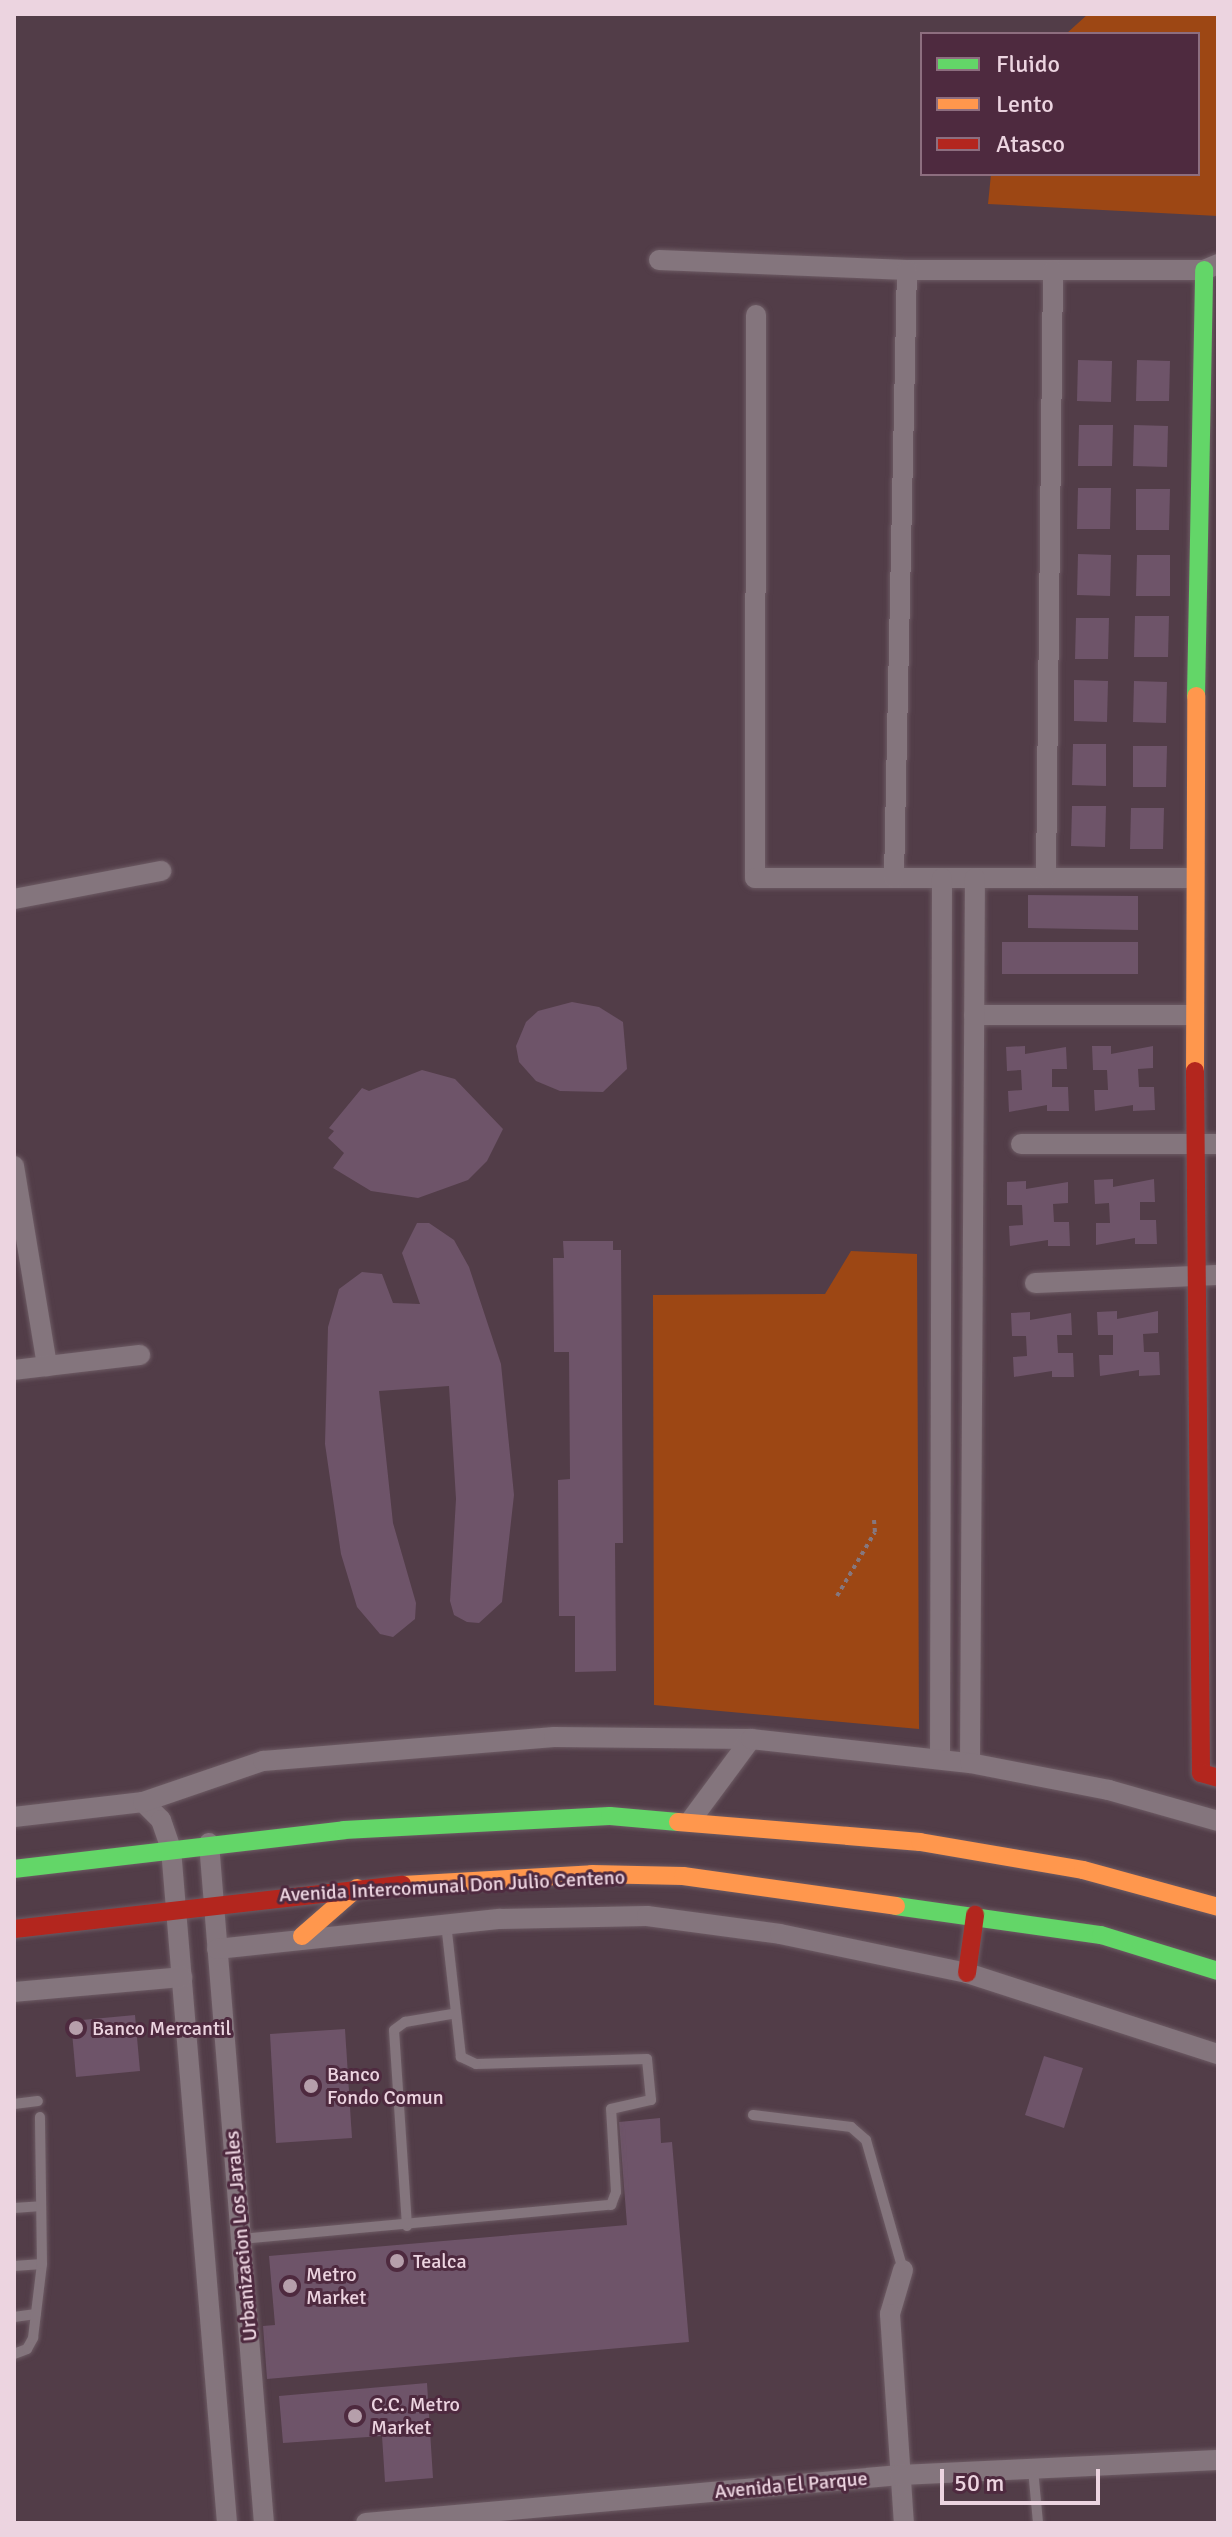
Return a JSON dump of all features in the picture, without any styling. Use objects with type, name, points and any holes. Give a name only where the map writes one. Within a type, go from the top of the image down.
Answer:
[{"type":"main road","points":[[1211,267],[1193,878],[1197,1275],[1208,1407],[1209,1667],[1201,1773],[1218,1778]]},
{"type":"main road","points":[[14,1869],[209,1843],[493,1818],[691,1820],[920,1842],[1083,1870],[1218,1907]]},
{"type":"main road","name":"Avenida Intercomunal Don Julio Centeno","points":[[14,1929],[214,1902],[357,1888],[592,1874],[683,1876],[1101,1935],[1218,1971]]},
{"type":"main road","points":[[302,1936],[357,1888]]},
{"type":"main road","points":[[967,1973],[975,1915]]},
{"type":"street","points":[[659,260],[907,270],[1211,267]]},
{"type":"street","points":[[894,878],[907,270]]},
{"type":"street","points":[[1046,878],[1053,270]]},
{"type":"street","points":[[756,315],[755,878],[1193,878]]},
{"type":"street","points":[[14,899],[161,871]]},
{"type":"street","points":[[940,1759],[942,878]]},
{"type":"street","points":[[970,1763],[975,878]]},
{"type":"street","points":[[974,1015],[1194,1015]]},
{"type":"street","points":[[1021,1144],[1218,1144]]},
{"type":"street","points":[[14,1166],[47,1366]]},
{"type":"street","points":[[943,1273],[973,1272]]},
{"type":"street","points":[[1035,1283],[1218,1275]]},
{"type":"street","points":[[14,1370],[140,1355]]},
{"type":"street","points":[[14,1817],[143,1802],[263,1761],[554,1737],[751,1739],[940,1759],[1109,1790],[1218,1821]]},
{"type":"street","points":[[691,1820],[751,1739]]},
{"type":"street","points":[[143,1802],[161,1820],[171,1849]]},
{"type":"street","name":"Urbanizacion Los Jarales","points":[[209,1843],[264,2523]]},
{"type":"street","name":"Urbanizacion Los Jarales","points":[[171,1849],[227,2523]]},
{"type":"street","name":"Avenida Intercomunal Don Julio Centeno","points":[[217,1949],[302,1936],[446,1924],[647,1916],[780,1934],[967,1973],[1218,2054]]},
{"type":"street","points":[[14,1992],[182,1977]]},
{"type":"street","points":[[903,2270],[890,2314],[904,2523]]},
{"type":"street","name":"Avenida El Parque","points":[[366,2523],[900,2475],[1218,2460]]},
{"type":"lane","points":[[241,2239],[611,2205],[616,2192],[611,2109],[640,2106],[654,2088],[647,2059],[634,2055],[476,2064],[461,2057],[452,2014],[446,1924]]},
{"type":"lane","points":[[407,2226],[394,2030],[405,2022],[452,2014]]},
{"type":"lane","points":[[14,2104],[38,2101]]},
{"type":"lane","points":[[753,2115],[851,2127],[866,2140],[903,2270]]},
{"type":"lane","points":[[14,2354],[27,2349],[36,2314],[42,2264],[40,2117]]},
{"type":"lane","points":[[14,2208],[41,2206]]},
{"type":"lane","points":[[14,2266],[42,2264]]},
{"type":"lane","points":[[14,2317],[36,2314]]},
{"type":"lane","points":[[1033,2469],[1038,2523]]},
{"type":"path","points":[[837,1596],[875,1532],[874,1520]]},
{"type":"shaded area","points":[[1088,14],[1218,14],[1218,216],[988,204],[991,176],[1200,176],[1200,32],[1068,32]]},
{"type":"shaded area","points":[[851,1251],[917,1254],[919,1729],[654,1705],[653,1295],[825,1294]]},
{"type":"building","points":[[1078,360],[1112,361],[1111,402],[1077,401]]},
{"type":"building","points":[[1137,360],[1170,361],[1169,401],[1136,401]]},
{"type":"building","points":[[1079,425],[1113,425],[1112,466],[1078,466]]},
{"type":"building","points":[[1134,425],[1168,426],[1167,467],[1133,466]]},
{"type":"building","points":[[1078,488],[1111,488],[1110,529],[1077,529]]},
{"type":"building","points":[[1136,489],[1170,489],[1169,530],[1136,530]]},
{"type":"building","points":[[1078,554],[1111,555],[1110,596],[1077,595]]},
{"type":"building","points":[[1137,555],[1170,555],[1170,596],[1136,596]]},
{"type":"building","points":[[1135,616],[1169,616],[1168,657],[1134,657]]},
{"type":"building","points":[[1076,618],[1109,618],[1108,659],[1075,659]]},
{"type":"building","points":[[1074,680],[1108,681],[1107,722],[1074,721]]},
{"type":"building","points":[[1134,681],[1167,682],[1166,723],[1133,722]]},
{"type":"building","points":[[1073,744],[1106,744],[1106,786],[1072,785]]},
{"type":"building","points":[[1133,746],[1167,746],[1166,787],[1133,787]]},
{"type":"building","points":[[1072,806],[1106,806],[1105,847],[1071,846]]},
{"type":"building","points":[[1131,808],[1164,808],[1163,849],[1130,849]]},
{"type":"building","points":[[1028,895],[1138,896],[1138,930],[1028,928]]},
{"type":"building","points":[[1002,942],[1138,942],[1138,974],[1002,974]]},
{"type":"building","points":[[572,1002],[599,1007],[623,1022],[627,1069],[603,1092],[560,1091],[536,1081],[519,1062],[516,1046],[526,1022],[538,1011]]},
{"type":"building","points":[[1025,1046],[1025,1054],[1066,1047],[1067,1069],[1052,1069],[1052,1087],[1068,1087],[1069,1111],[1047,1111],[1047,1105],[1009,1112],[1008,1091],[1022,1090],[1021,1070],[1007,1071],[1006,1047]]},
{"type":"building","points":[[1092,1046],[1111,1046],[1111,1054],[1153,1046],[1153,1068],[1138,1069],[1139,1087],[1154,1087],[1155,1110],[1133,1111],[1133,1105],[1095,1111],[1094,1090],[1108,1090],[1107,1070],[1093,1070]]},
{"type":"building","points":[[422,1070],[455,1079],[503,1129],[487,1161],[468,1180],[418,1198],[371,1191],[333,1168],[344,1153],[328,1138],[334,1131],[329,1128],[362,1088],[369,1091]]},
{"type":"building","points":[[1113,1179],[1113,1187],[1154,1179],[1155,1202],[1140,1202],[1140,1220],[1156,1220],[1157,1244],[1135,1244],[1135,1238],[1096,1245],[1096,1223],[1110,1223],[1109,1203],[1095,1204],[1094,1180]]},
{"type":"building","points":[[1026,1181],[1026,1189],[1068,1182],[1068,1203],[1053,1204],[1054,1222],[1069,1222],[1070,1246],[1048,1246],[1048,1240],[1010,1246],[1009,1226],[1023,1225],[1022,1205],[1007,1205],[1007,1182]]},
{"type":"building","points":[[417,1223],[429,1223],[454,1240],[469,1267],[501,1364],[514,1495],[502,1602],[479,1623],[467,1622],[454,1615],[450,1601],[456,1499],[449,1386],[379,1391],[393,1523],[416,1603],[415,1619],[393,1637],[380,1634],[357,1607],[341,1554],[325,1444],[328,1327],[339,1289],[362,1272],[382,1274],[393,1303],[420,1304],[402,1253]]},
{"type":"building","points":[[563,1241],[613,1241],[613,1250],[621,1250],[623,1543],[615,1543],[616,1671],[575,1672],[575,1616],[559,1616],[558,1480],[570,1479],[569,1352],[554,1352],[553,1258],[564,1258]]},
{"type":"building","points":[[1117,1311],[1117,1319],[1158,1311],[1158,1333],[1143,1334],[1144,1352],[1159,1352],[1160,1375],[1139,1376],[1139,1370],[1100,1376],[1099,1355],[1113,1355],[1113,1335],[1098,1335],[1097,1312]]},
{"type":"building","points":[[1030,1312],[1030,1320],[1071,1313],[1072,1335],[1057,1335],[1058,1353],[1073,1353],[1074,1377],[1052,1377],[1052,1371],[1014,1377],[1013,1357],[1027,1356],[1026,1336],[1012,1336],[1011,1313]]},
{"type":"building","points":[[135,2015],[140,2071],[76,2077],[71,2021]]},
{"type":"building","name":"Banco Fondo Comun","points":[[345,2029],[352,2138],[276,2143],[270,2034]]},
{"type":"building","points":[[1044,2056],[1083,2068],[1064,2128],[1025,2115]]},
{"type":"building","points":[[660,2118],[661,2143],[672,2142],[689,2342],[267,2379],[263,2326],[275,2325],[269,2256],[627,2225],[619,2122]]},
{"type":"building","name":"C.C. Metro Market","points":[[427,2383],[433,2478],[385,2482],[382,2436],[283,2443],[279,2396]]},
{"type":"traffic: fast","points":[[1196,696],[1204,270]]},
{"type":"traffic: fast","points":[[14,1869],[344,1830],[610,1816],[678,1822]]},
{"type":"traffic: fast","points":[[896,1906],[1101,1935],[1218,1971]]},
{"type":"traffic: slow","points":[[1195,1071],[1196,696]]},
{"type":"traffic: slow","points":[[678,1822],[920,1842],[1083,1870],[1218,1907]]},
{"type":"traffic: slow","points":[[403,1885],[592,1874],[683,1876],[896,1906]]},
{"type":"traffic: slow","points":[[302,1936],[357,1888]]},
{"type":"traffic: jam","points":[[1195,1071],[1201,1773],[1218,1778]]},
{"type":"traffic: jam","points":[[14,1929],[403,1885]]},
{"type":"traffic: jam","points":[[967,1973],[975,1915]]},
{"type":"place","name":"Banco Mercantil","points":[[76,2028]]},
{"type":"place","name":"Banco Fondo Comun","points":[[311,2086]]},
{"type":"place","name":"Tealca","points":[[397,2261]]},
{"type":"place","name":"Metro Market","points":[[290,2286]]},
{"type":"place","name":"C.C. Metro Market","points":[[355,2416]]}]
